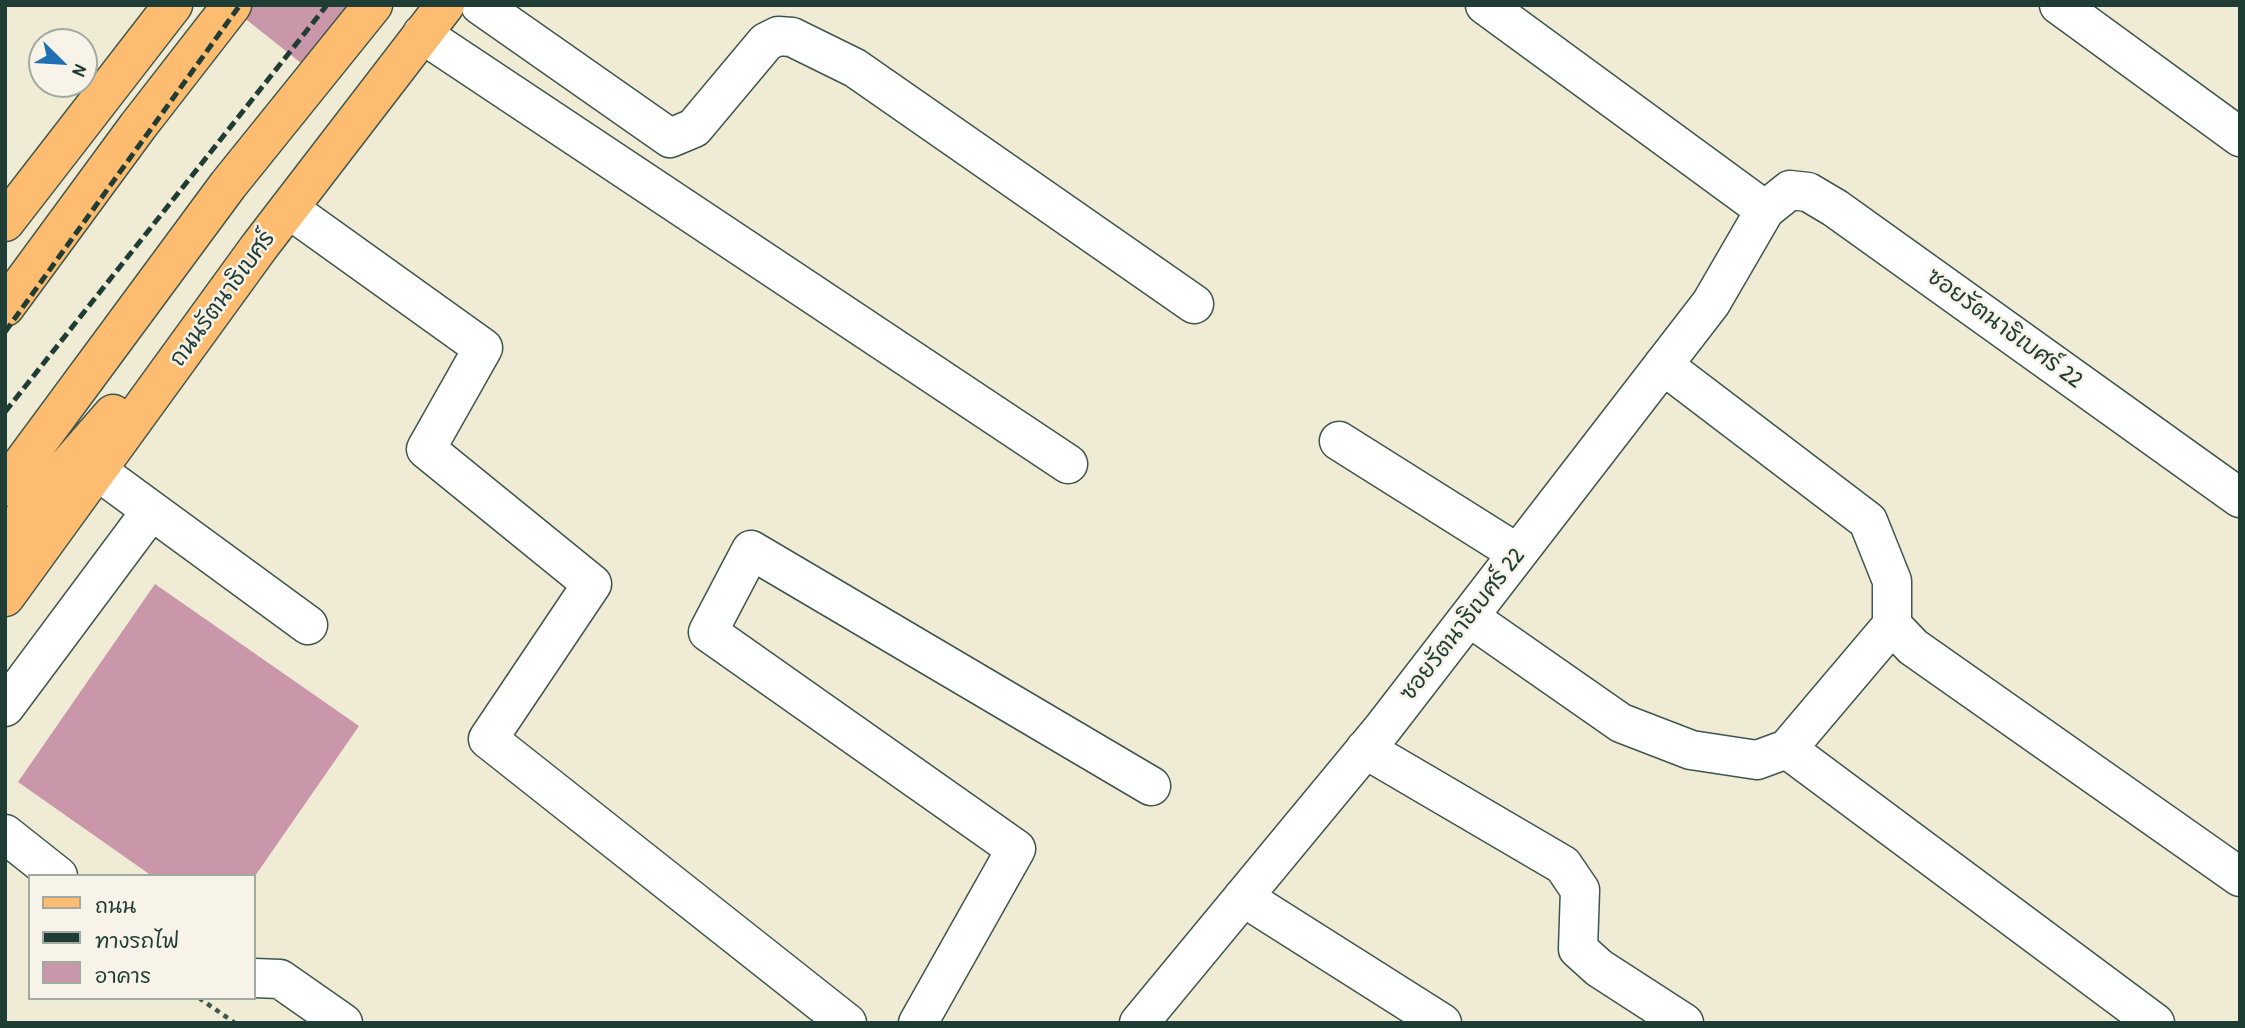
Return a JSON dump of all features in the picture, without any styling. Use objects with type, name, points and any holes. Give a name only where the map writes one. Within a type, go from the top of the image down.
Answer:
[{"type":"main road","points":[[5,222],[173,5]]},
{"type":"main road","points":[[5,307],[138,126],[232,5]]},
{"type":"main road","points":[[12,515],[228,185],[373,5]]},
{"type":"main road","name":"ถนนรัตนาธิเบศร์","points":[[5,597],[99,472],[259,247],[434,20]]},
{"type":"main road","points":[[12,515],[259,247]]},
{"type":"street","points":[[480,5],[670,138],[694,128],[766,42],[778,36],[792,37],[855,68],[1194,304]]},
{"type":"street","points":[[1485,5],[1765,210]]},
{"type":"street","points":[[2059,5],[2240,137]]},
{"type":"street","points":[[434,20],[1068,464]]},
{"type":"street","name":"ซอยรัตนาธิเบศร์ 22","points":[[1139,1023],[1366,749],[1711,303],[1765,210],[1790,190],[1808,192],[1835,208],[2240,498]]},
{"type":"street","points":[[289,209],[483,348],[426,449],[592,584],[488,739],[847,1023]]},
{"type":"street","points":[[1469,617],[1621,723],[1704,752],[1757,760],[1787,749],[1892,625],[1892,581],[1868,521],[1663,365]]},
{"type":"street","points":[[1339,441],[1517,554]]},
{"type":"street","points":[[99,472],[308,625]]},
{"type":"street","points":[[5,708],[151,511]]},
{"type":"street","points":[[918,1023],[1016,849],[708,632],[751,550],[1151,786]]},
{"type":"street","points":[[1892,625],[1913,647],[2240,877]]},
{"type":"street","points":[[1366,749],[1563,866],[1580,890],[1578,949],[1599,968],[1684,1023]]},
{"type":"street","points":[[1787,749],[2155,1023]]},
{"type":"street","points":[[5,834],[55,874]]},
{"type":"street","points":[[1243,897],[1442,1023]]},
{"type":"street","points":[[256,978],[280,979],[342,1023]]},
{"type":"path","points":[[203,1000],[235,1023]]},
{"type":"building","points":[[228,5],[348,5],[301,63]]},
{"type":"building","points":[[155,584],[359,726],[256,875],[149,874],[18,782]]},
{"type":"railway","points":[[5,332],[240,5]]},
{"type":"railway","points":[[5,412],[327,5]]}]
